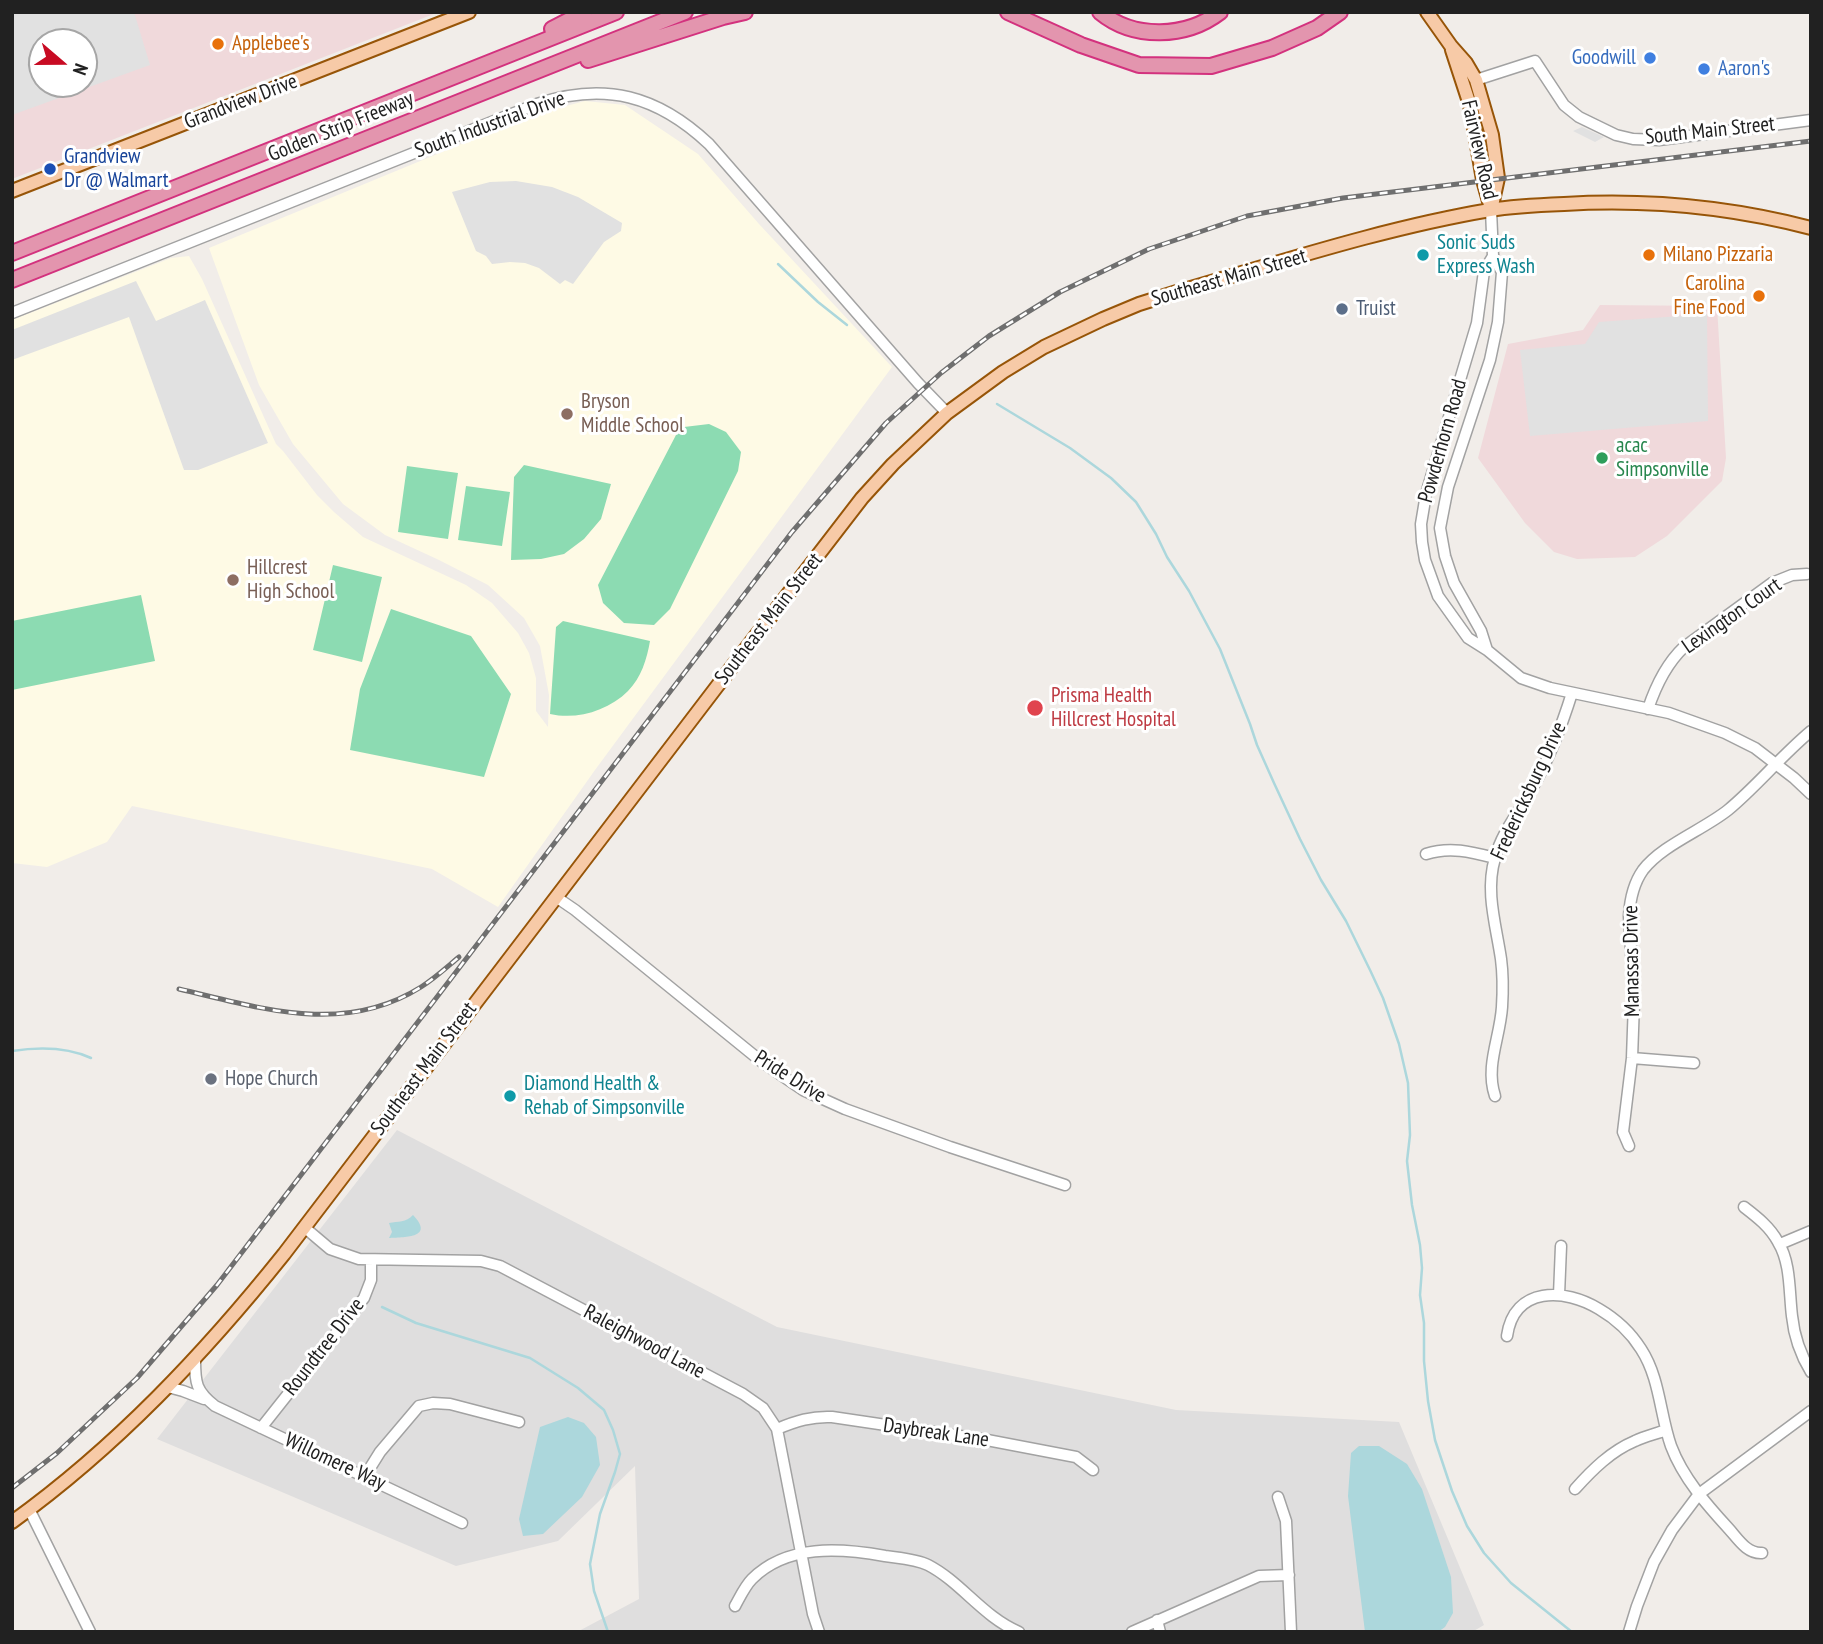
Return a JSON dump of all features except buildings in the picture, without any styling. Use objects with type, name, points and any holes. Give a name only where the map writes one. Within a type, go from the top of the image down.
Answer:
[{"type":"highway","points":[[473,69],[585,12]]},
{"type":"highway","name":"Golden Strip Freeway","points":[[12,253],[617,12]]},
{"type":"highway","name":"Golden Strip Freeway","points":[[12,280],[685,12]]},
{"type":"highway","points":[[479,94],[746,12]]},
{"type":"highway","points":[[1008,12],[1081,45],[1139,65],[1211,66],[1272,48],[1317,28],[1340,12]]},
{"type":"highway","points":[[1100,12],[1125,27],[1154,33],[1191,28],[1210,20],[1220,12]]},
{"type":"main road","name":"Grandview Drive","points":[[12,191],[469,12]]},
{"type":"main road","name":"Fairview Road","points":[[1427,12],[1476,80],[1492,135],[1498,178],[1491,210]]},
{"type":"main road","name":"Fairview Road","points":[[1451,46],[1471,105],[1483,180],[1491,210]]},
{"type":"main road","name":"Southeast Main Street","points":[[12,1522],[69,1478],[124,1430],[195,1360],[255,1291],[862,498],[893,464],[947,413],[1003,372],[1086,326],[1139,304],[1374,236],[1491,210],[1530,205],[1644,202],[1742,213],[1811,228]]},
{"type":"street","name":"South Main Street","points":[[1476,80],[1535,61],[1564,105],[1579,117],[1616,135],[1633,139],[1659,140],[1811,120]]},
{"type":"street","name":"South Industrial Drive","points":[[12,313],[537,104],[567,96],[608,94],[635,98],[667,111],[701,136],[947,413]]},
{"type":"street","name":"Powderhorn Road","points":[[1488,650],[1481,631],[1454,583],[1440,528],[1448,487],[1490,360],[1498,325],[1502,272],[1493,256],[1491,210]]},
{"type":"street","name":"Powderhorn Road","points":[[1493,256],[1484,271],[1477,323],[1448,426],[1435,460],[1421,524],[1424,560],[1438,596],[1468,638],[1488,650],[1521,678],[1550,688],[1698,722],[1755,748],[1811,794]]},
{"type":"street","name":"Lexington Court","points":[[1648,709],[1665,669],[1685,647],[1772,583],[1792,575],[1807,574]]},
{"type":"street","name":"Fredericksburg Drive","points":[[1495,1096],[1491,1084],[1491,1067],[1500,1028],[1503,988],[1491,883],[1495,858],[1509,825],[1543,768],[1572,693]]},
{"type":"street","name":"Manassas Drive","points":[[1629,1146],[1623,1132],[1632,1058],[1634,1002],[1629,916],[1634,886],[1643,870],[1658,855],[1727,811],[1811,731]]},
{"type":"street","points":[[1426,854],[1458,850],[1495,858]]},
{"type":"street","name":"Pride Drive","points":[[556,897],[762,1062],[803,1090],[856,1113],[949,1147],[1065,1185]]},
{"type":"street","points":[[1632,1058],[1694,1063]]},
{"type":"street","points":[[1744,1208],[1759,1218],[1780,1244],[1786,1262],[1797,1341],[1811,1372]]},
{"type":"street","name":"Raleighwood Lane","points":[[304,1227],[330,1249],[359,1259],[481,1261],[500,1266],[763,1408],[777,1429],[813,1614],[819,1632]]},
{"type":"street","points":[[1780,1244],[1811,1231]]},
{"type":"street","points":[[1559,1295],[1561,1246]]},
{"type":"street","name":"Roundtree Drive","points":[[261,1428],[364,1298],[372,1280],[371,1260]]},
{"type":"street","points":[[1507,1336],[1513,1315],[1521,1306],[1540,1296],[1559,1295],[1587,1302],[1616,1320],[1632,1337],[1650,1365],[1666,1430],[1686,1476],[1746,1548],[1754,1553],[1762,1553]]},
{"type":"street","points":[[195,1360],[195,1380],[200,1392],[208,1400]]},
{"type":"street","name":"Willomere Way","points":[[168,1388],[208,1400],[215,1406],[462,1523]]},
{"type":"street","points":[[365,1476],[380,1452],[419,1406],[450,1404],[519,1422]]},
{"type":"street","points":[[1629,1632],[1645,1583],[1658,1555],[1672,1530],[1699,1494],[1811,1411]]},
{"type":"street","name":"Daybreak Lane","points":[[777,1429],[816,1416],[832,1417],[987,1440],[1076,1457],[1093,1469]]},
{"type":"street","points":[[1575,1489],[1616,1451],[1636,1440],[1666,1430]]},
{"type":"street","points":[[1278,1497],[1286,1521],[1291,1632]]},
{"type":"street","points":[[29,1509],[90,1632]]},
{"type":"street","points":[[735,1606],[750,1581],[764,1569],[791,1555],[831,1550],[861,1552],[926,1563],[1004,1626],[1019,1632]]},
{"type":"street","points":[[1132,1632],[1259,1576],[1289,1575]]},
{"type":"street","points":[[1157,1620],[1160,1632]]},
{"type":"shaded area","points":[[12,12],[439,12],[12,179]]},
{"type":"shaded area","points":[[12,12],[134,12],[150,65],[98,84],[98,28],[28,28],[28,98],[59,98],[12,115]]},
{"type":"shaded area","points":[[585,101],[625,105],[698,154],[892,367],[595,770],[498,907],[432,869],[132,806],[107,842],[47,867],[12,863],[12,320],[171,258],[189,256],[202,279],[276,444],[317,495],[363,537],[466,585],[492,603],[518,633],[529,653],[536,678],[536,711],[548,727],[549,695],[540,646],[524,618],[488,585],[385,535],[343,504],[293,444],[259,385],[209,248],[532,115]]},
{"type":"shaded area","points":[[1582,127],[1604,137],[1595,142],[1573,131]]},
{"type":"shaded area","points":[[516,181],[552,187],[578,197],[622,223],[621,231],[604,242],[573,284],[565,280],[560,284],[539,268],[525,263],[492,264],[486,256],[476,251],[452,192],[490,182]]},
{"type":"shaded area","points":[[136,281],[156,321],[205,300],[268,443],[198,470],[184,470],[129,317],[12,360],[12,330]]},
{"type":"shaded area","points":[[1600,305],[1717,306],[1726,458],[1722,481],[1667,536],[1635,557],[1577,559],[1554,552],[1525,523],[1478,458],[1508,344],[1583,330]]},
{"type":"shaded area","points":[[1707,314],[1708,421],[1530,436],[1520,350],[1585,344],[1599,322]]},
{"type":"shaded area","points":[[397,1130],[777,1327],[1176,1410],[1399,1422],[1484,1625],[1472,1632],[577,1632],[639,1599],[635,1466],[558,1541],[456,1566],[157,1439]]},
{"type":"green space","points":[[709,424],[726,432],[741,452],[738,471],[670,609],[654,625],[624,623],[603,603],[598,585],[676,435],[684,427]]},
{"type":"green space","points":[[524,465],[611,484],[601,519],[584,539],[564,554],[541,559],[511,560],[514,477]]},
{"type":"green space","points":[[407,466],[458,473],[448,539],[398,532]]},
{"type":"green space","points":[[466,486],[510,492],[502,546],[458,540]]},
{"type":"green space","points":[[333,565],[382,577],[362,662],[313,650]]},
{"type":"green space","points":[[141,595],[155,661],[12,690],[12,621]]},
{"type":"green space","points":[[391,609],[471,636],[511,694],[484,777],[350,750],[360,689]]},
{"type":"green space","points":[[563,621],[650,641],[636,680],[620,698],[602,709],[571,716],[550,714],[556,627]]},
{"type":"water","points":[[413,1215],[421,1229],[419,1233],[408,1237],[389,1238],[392,1232],[389,1223],[405,1221]]},
{"type":"water","points":[[568,1417],[584,1423],[596,1437],[600,1465],[582,1497],[543,1534],[523,1536],[519,1519],[540,1427]]},
{"type":"water","points":[[1359,1446],[1379,1446],[1407,1464],[1422,1489],[1451,1577],[1453,1613],[1445,1627],[1438,1632],[1365,1632],[1348,1496],[1351,1453]]},
{"type":"waterway","points":[[778,264],[847,325]]},
{"type":"waterway","points":[[997,404],[1070,448],[1111,478],[1136,502],[1220,649],[1274,783],[1321,880],[1346,921],[1370,970],[1399,1044],[1408,1083],[1410,1135],[1407,1161],[1420,1245],[1420,1295],[1428,1401],[1435,1440],[1452,1491],[1467,1526],[1484,1553],[1511,1583],[1572,1632]]},
{"type":"waterway","points":[[12,1051],[52,1049],[91,1058]]},
{"type":"waterway","points":[[382,1307],[416,1323],[530,1358],[578,1388],[604,1410],[620,1454],[600,1514],[590,1564],[594,1591],[608,1632]]},
{"type":"railway","points":[[12,1488],[57,1453],[137,1378],[217,1285],[792,532],[886,423],[941,373],[989,336],[1060,292],[1149,249],[1247,216],[1343,198],[1811,141]]},
{"type":"railway","points":[[179,989],[240,1004],[302,1014],[362,1011],[392,1002],[421,987],[459,957]]},
{"type":"place","name":"Applebee's","points":[[218,44]]},
{"type":"place","name":"Goodwill","points":[[1650,58]]},
{"type":"place","name":"Aaron's","points":[[1704,69]]},
{"type":"place","name":"Grandview Dr @ Walmart","points":[[50,169]]},
{"type":"place","name":"Sonic Suds Express Wash","points":[[1423,255]]},
{"type":"place","name":"Milano Pizzaria","points":[[1649,255]]},
{"type":"place","name":"Carolina Fine Food","points":[[1759,296]]},
{"type":"place","name":"Truist","points":[[1342,309]]},
{"type":"place","name":"Bryson Middle School","points":[[567,414]]},
{"type":"place","name":"acac Simpsonville","points":[[1602,458]]},
{"type":"place","name":"Hillcrest High School","points":[[233,580]]},
{"type":"place","name":"Prisma Health Hillcrest Hospital","points":[[1035,708]]},
{"type":"place","name":"Hope Church","points":[[211,1079]]},
{"type":"place","name":"Diamond Health & Rehab of Simpsonville","points":[[510,1096]]}]
